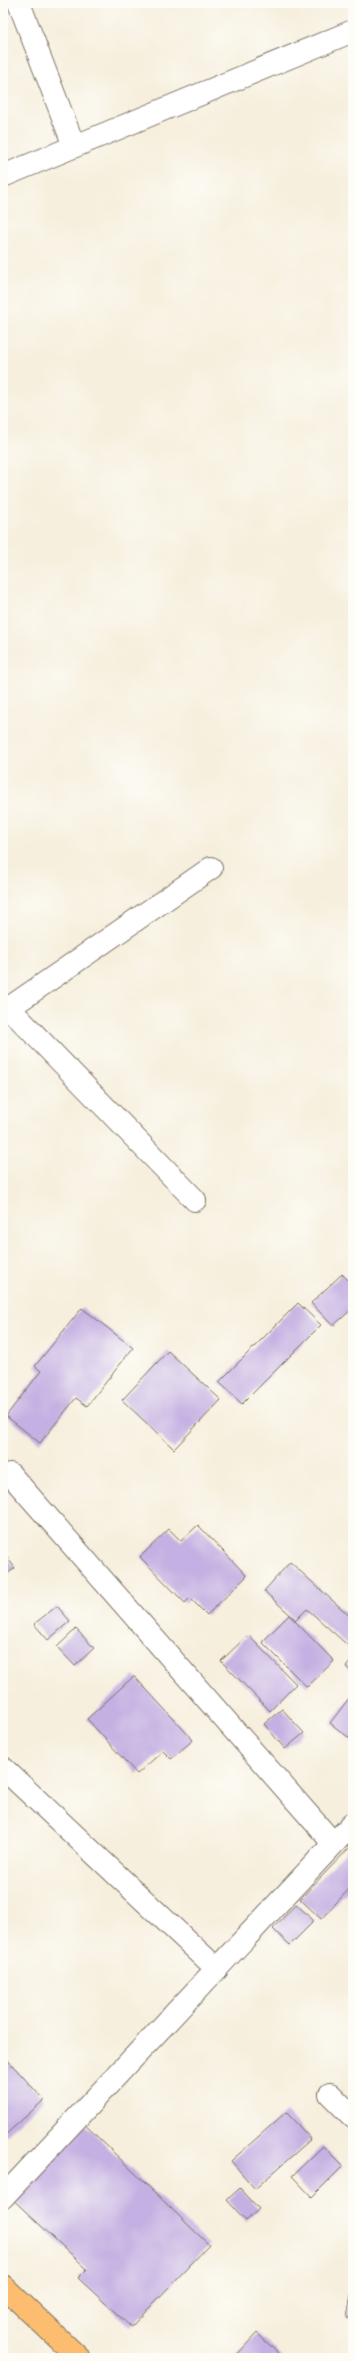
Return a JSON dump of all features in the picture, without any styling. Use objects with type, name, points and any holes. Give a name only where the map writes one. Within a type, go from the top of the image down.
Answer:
[{"type":"main road","points":[[3,2286],[79,2358]]},
{"type":"street","points":[[19,3],[74,146]]},
{"type":"street","points":[[3,176],[353,31]]},
{"type":"street","points":[[194,1200],[6,1010],[211,868]]},
{"type":"street","points":[[10,1474],[333,1843]]},
{"type":"street","points":[[3,1768],[217,1969]]},
{"type":"street","points":[[3,2197],[353,1823]]},
{"type":"street","points":[[330,2094],[353,2117]]},
{"type":"building","points":[[342,1274],[353,1285],[353,1308],[333,1326],[311,1303]]},
{"type":"building","points":[[298,1303],[321,1325],[242,1404],[219,1382]]},
{"type":"building","points":[[82,1308],[133,1348],[87,1406],[76,1398],[40,1443],[6,1416],[41,1371],[35,1366]]},
{"type":"building","points":[[168,1351],[221,1400],[174,1449],[122,1400]]},
{"type":"building","points":[[198,1525],[247,1576],[207,1615],[190,1598],[185,1603],[140,1557],[169,1529],[181,1541]]},
{"type":"building","points":[[3,1552],[15,1568],[3,1577]]},
{"type":"building","points":[[290,1562],[353,1619],[353,1650],[307,1609],[296,1620],[264,1591]]},
{"type":"building","points":[[57,1606],[70,1621],[48,1640],[34,1624]]},
{"type":"building","points":[[289,1615],[334,1661],[307,1687],[262,1642]]},
{"type":"building","points":[[76,1629],[94,1648],[75,1666],[57,1647]]},
{"type":"building","points":[[248,1635],[296,1684],[270,1711],[221,1661]]},
{"type":"building","points":[[353,1659],[353,1673],[346,1667]]},
{"type":"building","points":[[134,1676],[193,1740],[171,1759],[163,1751],[137,1774],[87,1719]]},
{"type":"building","points":[[353,1693],[353,1741],[330,1723]]},
{"type":"building","points":[[282,1709],[304,1733],[285,1749],[264,1724]]},
{"type":"building","points":[[352,1845],[353,1885],[321,1919],[300,1899]]},
{"type":"building","points":[[296,1904],[314,1921],[290,1945],[273,1929]]},
{"type":"building","points":[[3,2055],[44,2100],[3,2137]]},
{"type":"building","points":[[286,2112],[311,2139],[255,2189],[231,2161]]},
{"type":"building","points":[[78,2118],[209,2245],[131,2327],[78,2278],[87,2269],[7,2194]]},
{"type":"building","points":[[323,2146],[343,2166],[312,2197],[292,2176]]},
{"type":"building","points":[[240,2188],[259,2209],[246,2221],[227,2200]]},
{"type":"building","points":[[351,2294],[353,2294],[353,2319],[347,2318]]},
{"type":"building","points":[[257,2333],[283,2358],[234,2358]]}]
